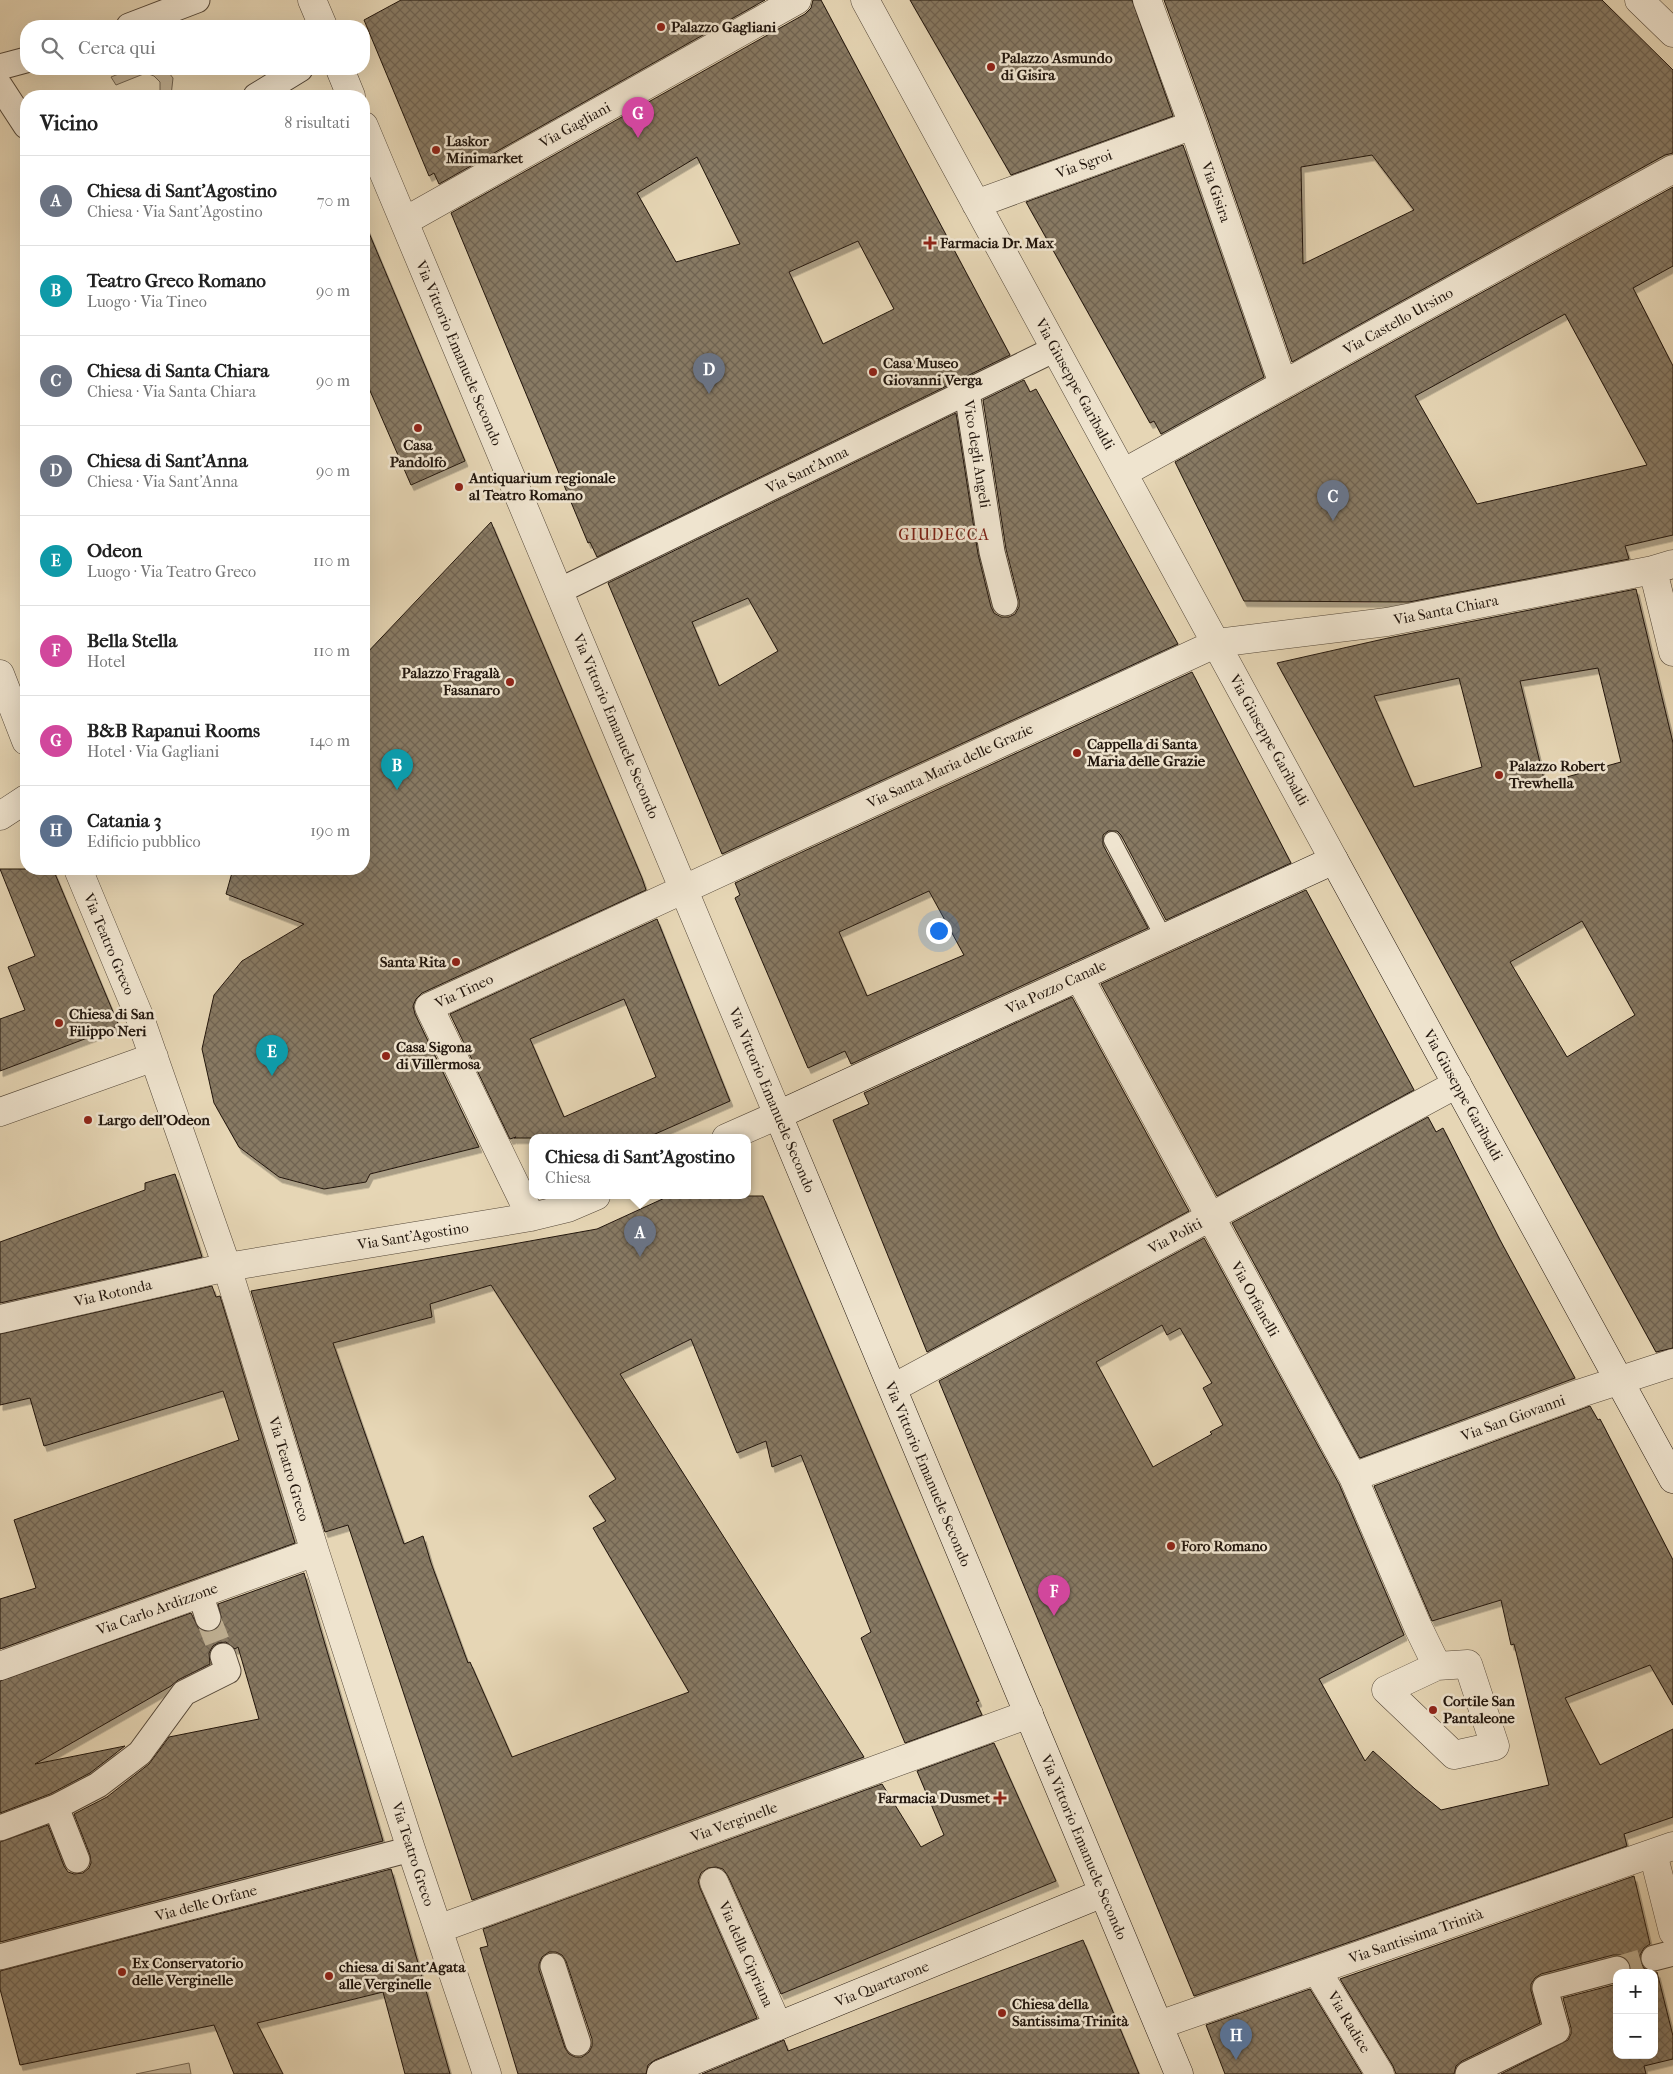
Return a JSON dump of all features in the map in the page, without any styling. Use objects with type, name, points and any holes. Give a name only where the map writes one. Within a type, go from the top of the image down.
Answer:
[{"type":"street","points":[[145,20],[197,0]]},
{"type":"street","name":"Via Gagliani","points":[[405,222],[797,0]]},
{"type":"street","name":"Via Giuseppe Garibaldi","points":[[865,0],[1673,1479]]},
{"type":"street","name":"Via Gisira","points":[[1147,0],[1193,125],[1283,384]]},
{"type":"street","points":[[1639,0],[1673,33]]},
{"type":"street","points":[[0,67],[20,62]]},
{"type":"street","points":[[266,90],[290,75]]},
{"type":"street","points":[[342,75],[349,90]]},
{"type":"street","points":[[0,86],[20,117]]},
{"type":"street","name":"Via Sgroi","points":[[976,204],[1193,125]]},
{"type":"street","name":"Via Vittorio Emanuele Secondo","points":[[370,140],[1179,2074]]},
{"type":"street","name":"Via Castello Ursino","points":[[1122,473],[1673,169]]},
{"type":"street","name":"Via Sant'Anna","points":[[559,591],[1055,348]]},
{"type":"street","name":"Vico degli Angeli","points":[[967,392],[992,552],[1005,603]]},
{"type":"street","points":[[1663,567],[1673,652]]},
{"type":"street","name":"Via Santa Chiara","points":[[1217,644],[1387,622],[1663,567]]},
{"type":"street","name":"Via Santa Maria delle Grazie","points":[[684,889],[1217,644]]},
{"type":"street","points":[[0,674],[20,726]]},
{"type":"street","points":[[0,816],[20,803]]},
{"type":"street","name":"Via Pozzo Canale","points":[[778,1115],[1334,860]]},
{"type":"street","name":"Via Teatro Greco","points":[[80,875],[140,1018],[227,1267],[315,1552],[411,1850],[487,2074]]},
{"type":"street","name":"Via Tineo","points":[[531,1217],[429,1007],[684,889]]},
{"type":"street","name":"Via Orfanelli","points":[[1078,977],[1353,1477],[1418,1627],[1437,1666]]},
{"type":"street","points":[[0,1112],[154,1058]]},
{"type":"street","name":"Via Politi","points":[[893,1388],[1457,1084]]},
{"type":"street","points":[[735,1134],[778,1115]]},
{"type":"street","name":"Via Sant'Agostino","points":[[227,1267],[531,1217],[568,1208],[589,1199]]},
{"type":"street","name":"Via Rotonda","points":[[0,1319],[227,1267]]},
{"type":"street","name":"Via San Giovanni","points":[[1353,1477],[1619,1380],[1673,1363]]},
{"type":"street","name":"Via Carlo Ardizzone","points":[[0,1666],[204,1605],[315,1552]]},
{"type":"street","points":[[0,1828],[56,1807],[98,1786],[140,1754],[184,1693],[228,1672],[223,1656]]},
{"type":"street","name":"Via Verginelle","points":[[438,1930],[1028,1714]]},
{"type":"street","points":[[56,1807],[77,1860]]},
{"type":"street","name":"Via delle Orfane","points":[[0,1957],[411,1850]]},
{"type":"street","points":[[1663,1850],[1673,1932]]},
{"type":"street","name":"Via Santissima Trinità","points":[[1159,2025],[1663,1850]]},
{"type":"street","name":"Via della Cipriana","points":[[714,1882],[778,2026]]},
{"type":"street","name":"Via Quartarone","points":[[660,2074],[1104,1893]]},
{"type":"street","points":[[553,1966],[578,2043]]},
{"type":"street","name":"Via Radice","points":[[1317,1970],[1380,2074]]},
{"type":"street","points":[[1468,2074],[1557,2031],[1545,1988],[1613,1970]]},
{"type":"lane","points":[[1112,840],[1164,938]]},
{"type":"shaded area","points":[[116,75],[141,75],[116,85],[111,77]]},
{"type":"shaded area","points":[[151,75],[171,75],[173,78],[172,90],[160,90],[160,82]]},
{"type":"shaded area","points":[[189,2063],[191,2074],[136,2074]]},
{"type":"building","points":[[401,0],[765,0],[439,184],[434,173],[429,176],[370,34],[370,20],[364,20]]},
{"type":"building","points":[[813,0],[821,0],[1010,355],[597,557],[590,542],[588,543],[451,213],[805,14],[811,8]],"holes":[[[697,157],[740,244],[676,262],[637,193]],[[858,241],[894,309],[823,344],[789,272]]]},
{"type":"building","points":[[910,0],[1132,0],[1173,116],[1011,175]]},
{"type":"building","points":[[1164,0],[1602,0],[1673,70],[1673,153],[1665,155],[1292,362]],"holes":[[[1372,155],[1414,210],[1303,264],[1301,167]]]},
{"type":"building","points":[[1183,145],[1264,377],[1161,434],[1154,421],[1150,423],[1026,202]]},
{"type":"building","points":[[1673,187],[1673,266],[1633,288],[1673,366],[1673,535],[1625,546],[1629,559],[1409,602],[1244,601],[1175,462]],"holes":[[[1565,314],[1647,465],[1477,504],[1415,396]]]},
{"type":"building","name":"Casa Pandolfo","points":[[370,235],[465,461],[411,485],[370,391]]},
{"type":"building","points":[[1024,380],[1030,392],[1036,389],[1178,644],[722,854],[608,583],[956,413],[978,554],[991,607],[994,613],[1001,617],[1009,617],[1015,614],[1019,607],[1019,600],[1006,549],[983,400]],"holes":[[[748,598],[778,651],[719,686],[692,622]]]},
{"type":"building","points":[[491,522],[646,890],[422,993],[416,999],[413,1006],[415,1014],[479,1147],[370,1174],[366,1182],[324,1189],[279,1177],[239,1147],[214,1103],[202,1049],[214,995],[242,961],[304,924],[226,894],[231,875],[370,875],[370,650]]},
{"type":"building","points":[[1636,589],[1673,743],[1673,1348],[1656,1352],[1277,663],[1388,638]],"holes":[[[1598,668],[1621,762],[1545,783],[1520,681]],[[1459,678],[1482,767],[1414,787],[1374,696]],[[1582,921],[1635,1015],[1567,1057],[1510,962]]]},
{"type":"building","points":[[1192,672],[1291,863],[1166,920],[1121,835],[1117,831],[1108,831],[1103,835],[1103,845],[1148,928],[851,1064],[845,1051],[808,1068],[735,898],[740,895],[735,883]],"holes":[[[929,891],[964,955],[867,996],[839,932]]]},
{"type":"building","points":[[0,869],[20,869],[20,875],[56,875],[119,1026],[0,1071],[0,1019],[25,1010],[8,967],[35,956]]},
{"type":"building","points":[[1306,890],[1414,1090],[1217,1196],[1101,984]]},
{"type":"building","points":[[657,919],[730,1101],[655,1134],[529,1134],[529,1138],[514,1138],[516,1137],[510,1139],[450,1014]],"holes":[[[624,999],[656,1077],[564,1117],[530,1039]]]},
{"type":"building","points":[[1072,997],[1189,1211],[927,1352],[833,1120],[869,1104],[864,1093]]},
{"type":"building","points":[[1428,1117],[1436,1132],[1443,1128],[1500,1240],[1575,1378],[1360,1458],[1232,1223]]},
{"type":"building","points":[[175,1174],[202,1257],[0,1303],[0,1242],[145,1190],[145,1183]]},
{"type":"building","points":[[751,1196],[763,1196],[979,1701],[976,1702],[982,1715],[905,1743],[861,1638],[871,1632],[801,1455],[772,1467],[766,1441],[737,1453],[691,1339],[620,1374],[864,1757],[472,1900],[348,1525],[325,1532],[251,1291],[597,1229],[662,1199],[751,1199]],"holes":[[[491,1285],[616,1479],[589,1496],[606,1521],[593,1528],[689,1692],[512,1757],[470,1662],[468,1663],[423,1536],[404,1544],[333,1343],[432,1317],[430,1304]]]},
{"type":"building","points":[[1204,1238],[1339,1484],[1404,1635],[1319,1679],[1365,1761],[1373,1751],[1441,1810],[1549,1785],[1514,1644],[1511,1645],[1501,1600],[1432,1621],[1374,1486],[1590,1406],[1598,1420],[1600,1419],[1673,1560],[1673,1705],[1650,1665],[1565,1698],[1600,1765],[1673,1729],[1673,1817],[1624,1834],[1627,1846],[1194,1996],[939,1381]],"holes":[[[1162,1325],[1167,1335],[1180,1328],[1212,1383],[1203,1388],[1223,1425],[1210,1432],[1212,1434],[1153,1467],[1096,1362]]]},
{"type":"building","points":[[212,1286],[216,1297],[220,1296],[295,1543],[0,1649],[0,1599],[36,1588],[14,1520],[239,1440],[223,1391],[44,1446],[30,1398],[0,1405],[0,1334]]},
{"type":"building","points":[[304,1573],[383,1841],[0,1942],[0,1842],[48,1825],[68,1872],[74,1874],[83,1873],[89,1868],[91,1863],[90,1855],[74,1814],[107,1797],[149,1764],[169,1737],[259,1719],[238,1647],[235,1649],[226,1642],[218,1643],[213,1646],[209,1653],[210,1664],[178,1680],[171,1686],[35,1764],[125,1746],[90,1773],[50,1794],[0,1813],[0,1681],[191,1613],[199,1629],[205,1632],[213,1631],[219,1627],[222,1621],[218,1604]]},
{"type":"building","points":[[994,1743],[1056,1881],[781,1994],[728,1876],[723,1869],[716,1867],[708,1868],[701,1873],[698,1881],[700,1888],[757,2018],[655,2060],[648,2065],[646,2074],[518,2074],[480,1948],[488,1946],[483,1929],[882,1784],[921,1847],[944,1835],[917,1771]],"holes":[[[549,1952],[556,1952],[562,1955],[566,1961],[592,2039],[592,2046],[589,2052],[582,2057],[575,2057],[569,2054],[565,2048],[539,1970],[542,1957]]]},
{"type":"building","name":"Ex Conservatorio delle Verginelle","points":[[391,1869],[450,2074],[405,2074],[383,1992],[257,2023],[283,2074],[234,2074],[214,2025],[20,2065],[0,1989],[0,1971]]},
{"type":"building","points":[[1634,1876],[1650,1944],[1644,1948],[1640,1955],[1640,1961],[1646,1969],[1631,1969],[1628,1959],[1621,1955],[1613,1955],[1541,1974],[1531,1984],[1531,1991],[1540,2023],[1462,2061],[1456,2066],[1454,2074],[1396,2074],[1340,1979]]},
{"type":"building","name":"Chiesa della Santissima Trinità","points":[[1083,1940],[1139,2074],[702,2074],[784,2040],[788,2051]]},
{"type":"building","points":[[1658,1976],[1673,2036],[1673,2059],[1644,2066],[1646,2074],[1501,2074],[1568,2040],[1571,2028],[1563,1998],[1613,1985],[1613,2059],[1658,2059]]},
{"type":"building","points":[[1310,1989],[1362,2074],[1225,2074],[1206,2025]]},
{"type":"tunnel","points":[[208,1618],[223,1656]]},
{"type":"tunnel","points":[[1617,1969],[1654,1958]]},
{"type":"place","name":"Palazzo Gagliani","points":[[661,27]]},
{"type":"place","name":"Palazzo Asmundo di Gisira","points":[[991,67]]},
{"type":"place","name":"B&B Rapanui Rooms","points":[[638,138]]},
{"type":"place","name":"Laskor Minimarket","points":[[436,150]]},
{"type":"place","name":"Farmacia Dr. Max","points":[[930,243]]},
{"type":"place","name":"Casa Museo Giovanni Verga","points":[[873,372]]},
{"type":"place","name":"Chiesa di Sant'Anna","points":[[709,394]]},
{"type":"place","name":"Casa Pandolfo","points":[[418,428]]},
{"type":"place","name":"Antiquarium regionale al Teatro Romano","points":[[459,487]]},
{"type":"place","name":"Chiesa di Santa Chiara","points":[[1333,521]]},
{"type":"place","name":"Palazzo Fragalà Fasanaro","points":[[510,682]]},
{"type":"place","name":"Cappella di Santa Maria delle Grazie","points":[[1077,753]]},
{"type":"place","name":"Palazzo Robert Trewhella","points":[[1499,775]]},
{"type":"place","name":"Teatro Greco Romano","points":[[397,790]]},
{"type":"place","name":"Santa Rita","points":[[456,962]]},
{"type":"place","name":"Chiesa di San Filippo Neri","points":[[59,1023]]},
{"type":"place","name":"Casa Sigona di Villermosa","points":[[386,1056]]},
{"type":"place","name":"Odeon","points":[[272,1076]]},
{"type":"place","name":"Largo dell'Odeon","points":[[88,1120]]},
{"type":"place","name":"Chiesa di Sant'Agostino","points":[[640,1257]]},
{"type":"place","name":"Foro Romano","points":[[1171,1546]]},
{"type":"place","name":"Bella Stella","points":[[1054,1616]]},
{"type":"place","name":"Cortile San Pantaleone","points":[[1433,1710]]},
{"type":"place","name":"Farmacia Dusmet","points":[[1000,1798]]},
{"type":"place","name":"Ex Conservatorio delle Verginelle","points":[[122,1972]]},
{"type":"place","name":"chiesa di Sant'Agata alle Verginelle","points":[[329,1976]]},
{"type":"place","name":"Chiesa della Santissima Trinità","points":[[1002,2013]]},
{"type":"place","name":"Catania 3","points":[[1236,2060]]},
{"type":"district","name":"GIUDECCA","points":[[944,534]]}]
